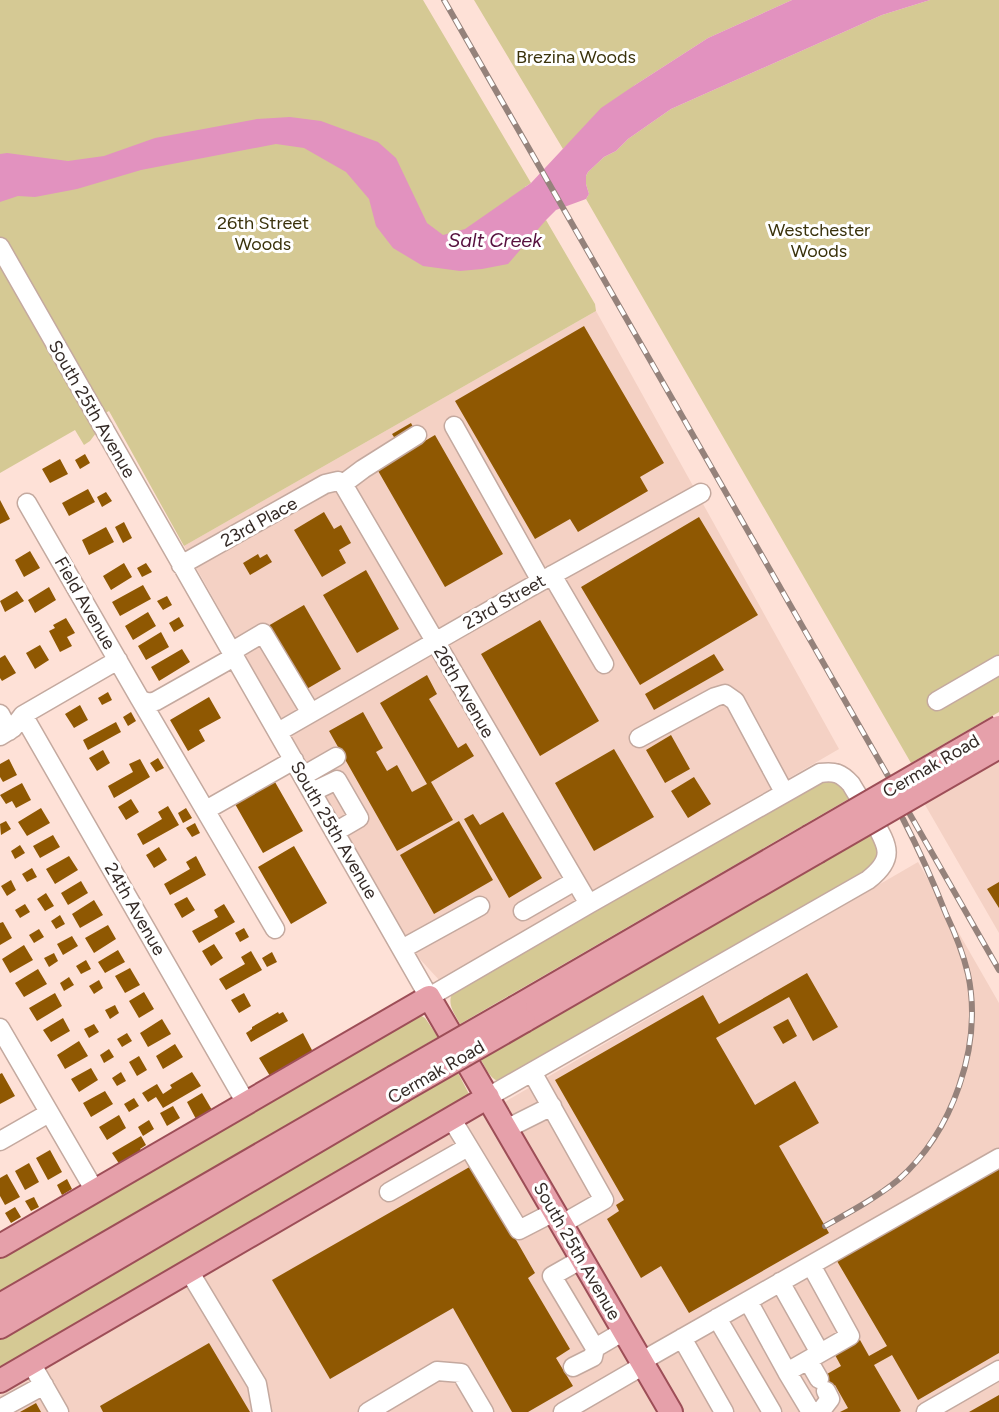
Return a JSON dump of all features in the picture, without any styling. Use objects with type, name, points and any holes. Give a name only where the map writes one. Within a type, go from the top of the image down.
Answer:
[{"type":"main road","name":"Cermak Road","points":[[0,1305],[520,1014],[813,844],[999,727]]},
{"type":"main road","name":"Cermak Road","points":[[813,844],[999,747]]},
{"type":"main road","points":[[0,1246],[429,997]]},
{"type":"main road","name":"South 25th Avenue","points":[[429,997],[671,1412]]},
{"type":"main road","name":"Cermak Road","points":[[0,1328],[398,1084]]},
{"type":"main road","points":[[0,1381],[488,1097]]},
{"type":"street","name":"South 25th Avenue","points":[[0,247],[429,997]]},
{"type":"street","points":[[454,426],[547,578],[604,664]]},
{"type":"street","name":"23rd Place","points":[[181,565],[325,484],[340,483],[417,435]]},
{"type":"street","name":"26th Avenue","points":[[340,483],[589,904]]},
{"type":"street","name":"23rd Street","points":[[278,732],[701,493]]},
{"type":"street","name":"Field Avenue","points":[[27,503],[275,929]]},
{"type":"street","points":[[142,700],[151,703],[156,701],[232,655],[263,633],[311,713]]},
{"type":"street","points":[[5,733],[23,715],[118,660]]},
{"type":"street","points":[[937,701],[999,665]]},
{"type":"street","points":[[639,738],[715,697],[725,694],[735,701],[784,792]]},
{"type":"street","points":[[0,714],[5,733]]},
{"type":"street","name":"24th Avenue","points":[[23,715],[246,1103]]},
{"type":"street","points":[[308,784],[336,757]]},
{"type":"street","points":[[206,810],[294,760]]},
{"type":"street","name":"Cermak Road","points":[[429,997],[820,773],[836,773],[844,776],[885,841],[886,854],[882,867],[868,880],[488,1097]]},
{"type":"street","points":[[308,784],[337,780],[359,818],[335,832]]},
{"type":"street","points":[[522,911],[575,881]]},
{"type":"street","points":[[402,949],[480,906]]},
{"type":"street","points":[[0,1028],[95,1191]]},
{"type":"street","points":[[451,1118],[519,1230],[604,1200],[532,1072]]},
{"type":"street","points":[[506,1129],[552,1106]]},
{"type":"street","points":[[0,1141],[49,1113]]},
{"type":"street","points":[[388,1192],[468,1147]]},
{"type":"street","points":[[571,1410],[682,1338],[999,1158]]},
{"type":"street","points":[[573,1367],[593,1357],[595,1348],[552,1276],[582,1258]]},
{"type":"street","points":[[787,1372],[850,1336],[811,1265]]},
{"type":"street","points":[[189,1271],[256,1384],[262,1412]]},
{"type":"street","points":[[780,1282],[814,1357],[822,1385],[830,1399],[820,1412]]},
{"type":"street","points":[[748,1301],[811,1412]]},
{"type":"street","points":[[717,1318],[772,1412]]},
{"type":"street","points":[[595,1348],[624,1331]]},
{"type":"street","points":[[682,1338],[724,1412]]},
{"type":"street","points":[[31,1363],[59,1412]]},
{"type":"street","points":[[926,1412],[999,1370]]},
{"type":"street","points":[[368,1412],[436,1371],[461,1373],[484,1412]]},
{"type":"street","points":[[0,1409],[44,1385]]},
{"type":"shaded area","points":[[596,311],[839,749],[440,981],[407,945],[184,546]]},
{"type":"shaded area","points":[[999,759],[999,933],[924,803]]},
{"type":"shaded area","points":[[918,862],[999,1003],[999,1412],[0,1412],[0,1395]]},
{"type":"green space","name":"26th Street Woods","points":[[0,0],[423,0],[531,183],[525,187],[595,304],[596,311],[184,546],[109,411],[91,421],[96,433],[84,445],[75,430],[0,473]]},
{"type":"green space","name":"Brezina Woods","points":[[474,0],[792,0],[708,38],[635,85],[563,149]]},
{"type":"green space","name":"Westchester Woods","points":[[930,0],[999,0],[999,712],[911,763],[586,199],[589,194],[586,176],[604,157],[616,151],[628,139],[671,109],[882,15]]},
{"type":"green space","points":[[823,779],[835,781],[852,797],[460,1024],[451,1006],[452,994]]},
{"type":"green space","points":[[872,830],[879,854],[871,868],[498,1081],[492,1077],[480,1058]]},
{"type":"green space","points":[[418,1014],[425,1018],[438,1037],[0,1293],[0,1254]]},
{"type":"green space","points":[[457,1071],[470,1096],[0,1374],[0,1335]]},
{"type":"water","name":"Salt Creek","points":[[792,0],[930,0],[882,15],[671,109],[628,139],[616,151],[604,157],[588,172],[586,184],[589,194],[586,199],[556,210],[508,264],[460,271],[423,266],[393,248],[376,226],[369,199],[346,172],[304,148],[276,144],[141,170],[77,189],[35,197],[18,196],[0,202],[0,154],[68,161],[104,156],[155,138],[257,119],[290,117],[321,121],[378,142],[396,158],[427,223],[443,235],[465,229],[531,183],[601,108],[635,85],[708,38]]},
{"type":"building","points":[[584,326],[664,463],[640,477],[648,491],[578,532],[570,519],[535,539],[455,401]]},
{"type":"building","points":[[411,423],[414,429],[396,440],[392,434]]},
{"type":"building","points":[[435,435],[503,554],[445,587],[377,469]]},
{"type":"building","points":[[85,454],[90,463],[80,469],[75,460]]},
{"type":"building","points":[[60,459],[68,474],[50,483],[42,469]]},
{"type":"building","points":[[88,489],[95,502],[69,516],[62,503]]},
{"type":"building","points":[[106,492],[112,501],[102,507],[97,497]]},
{"type":"building","points":[[0,500],[10,519],[0,524]]},
{"type":"building","points":[[324,512],[334,529],[341,525],[351,543],[339,550],[346,563],[322,577],[294,530]]},
{"type":"building","points":[[699,517],[758,615],[640,685],[581,587]]},
{"type":"building","points":[[124,522],[132,538],[123,543],[115,527]]},
{"type":"building","points":[[106,527],[114,542],[89,555],[82,540]]},
{"type":"building","points":[[30,551],[40,568],[24,577],[15,560]]},
{"type":"building","points":[[258,554],[260,558],[267,554],[272,562],[250,575],[243,563]]},
{"type":"building","points":[[124,563],[132,577],[111,590],[103,576]]},
{"type":"building","points":[[146,563],[152,572],[142,577],[137,568]]},
{"type":"building","points":[[366,570],[399,629],[357,653],[323,595]]},
{"type":"building","points":[[143,585],[151,599],[120,616],[112,602]]},
{"type":"building","points":[[49,587],[56,600],[35,613],[28,600]]},
{"type":"building","points":[[17,591],[24,601],[5,612],[0,601]]},
{"type":"building","points":[[167,596],[172,605],[163,610],[157,601]]},
{"type":"building","points":[[304,605],[341,669],[305,690],[268,626]]},
{"type":"building","points":[[148,612],[156,626],[133,640],[125,626]]},
{"type":"building","points":[[179,617],[184,626],[174,632],[169,623]]},
{"type":"building","points":[[66,618],[75,633],[67,637],[72,646],[60,652],[49,631],[55,628],[53,625]]},
{"type":"building","points":[[540,620],[599,721],[540,756],[481,654]]},
{"type":"building","points":[[161,632],[169,647],[146,660],[138,646]]},
{"type":"building","points":[[40,645],[49,660],[35,669],[26,653]]},
{"type":"building","points":[[182,649],[190,662],[159,681],[151,667]]},
{"type":"building","points":[[714,654],[724,670],[654,710],[645,694]]},
{"type":"building","points":[[5,655],[16,673],[2,681],[0,658]]},
{"type":"building","points":[[427,675],[437,694],[429,699],[458,748],[466,743],[474,756],[431,782],[453,820],[397,851],[329,731],[363,712],[383,748],[376,752],[387,771],[397,765],[412,792],[427,784],[380,703]]},
{"type":"building","points":[[108,692],[112,700],[102,705],[98,698]]},
{"type":"building","points":[[209,697],[221,718],[199,730],[205,741],[188,751],[170,720]]},
{"type":"building","points":[[80,705],[88,720],[74,728],[65,714]]},
{"type":"building","points":[[131,712],[136,721],[128,726],[123,717]]},
{"type":"building","points":[[116,722],[121,732],[88,750],[83,740]]},
{"type":"building","points":[[671,735],[690,769],[665,783],[646,750]]},
{"type":"building","points":[[614,749],[654,817],[594,851],[555,783]]},
{"type":"building","points":[[103,750],[110,763],[97,771],[89,758]]},
{"type":"building","points":[[158,758],[164,768],[156,772],[150,763]]},
{"type":"building","points":[[9,759],[17,775],[3,782],[0,777],[0,764]]},
{"type":"building","points":[[140,759],[150,777],[114,798],[108,786],[133,772],[129,764]]},
{"type":"building","points":[[694,777],[711,804],[688,818],[671,791]]},
{"type":"building","points":[[275,782],[303,831],[263,853],[235,804]]},
{"type":"building","points":[[22,783],[31,800],[16,808],[12,801],[6,804],[0,795]]},
{"type":"building","points":[[131,799],[139,812],[126,820],[118,807]]},
{"type":"building","points":[[168,806],[179,825],[143,845],[137,834],[162,819],[158,812]]},
{"type":"building","points":[[41,808],[50,823],[27,836],[18,822]]},
{"type":"building","points":[[186,808],[192,818],[183,823],[178,813]]},
{"type":"building","points":[[503,812],[542,878],[509,898],[464,819],[473,814],[480,825]]},
{"type":"building","points":[[6,821],[11,829],[1,835],[0,824]]},
{"type":"building","points":[[459,821],[493,880],[434,914],[400,855]]},
{"type":"building","points":[[195,823],[200,833],[192,837],[186,828]]},
{"type":"building","points":[[53,835],[60,847],[40,858],[33,846]]},
{"type":"building","points":[[20,845],[25,853],[15,859],[11,851]]},
{"type":"building","points":[[294,846],[327,903],[291,924],[258,867]]},
{"type":"building","points":[[159,847],[167,860],[154,868],[146,855]]},
{"type":"building","points":[[69,856],[78,870],[55,884],[46,869]]},
{"type":"building","points":[[196,856],[206,875],[170,895],[164,884],[190,869],[186,862]]},
{"type":"building","points":[[32,868],[37,877],[27,882],[22,874]]},
{"type":"building","points":[[11,880],[16,890],[7,896],[1,886]]},
{"type":"building","points":[[81,881],[88,893],[68,905],[61,893]]},
{"type":"building","points":[[999,882],[999,908],[987,889]]},
{"type":"building","points":[[46,893],[54,906],[45,911],[37,899]]},
{"type":"building","points":[[187,897],[195,910],[182,918],[174,904]]},
{"type":"building","points":[[94,900],[103,915],[80,928],[72,914]]},
{"type":"building","points":[[25,904],[30,912],[20,918],[15,910]]},
{"type":"building","points":[[224,904],[235,922],[199,943],[192,931],[218,917],[214,910]]},
{"type":"building","points":[[60,915],[65,924],[56,929],[51,921]]},
{"type":"building","points":[[3,922],[12,938],[0,945],[0,923]]},
{"type":"building","points":[[108,925],[116,939],[94,953],[85,938]]},
{"type":"building","points":[[244,928],[249,937],[240,942],[235,933]]},
{"type":"building","points":[[39,929],[44,937],[34,943],[29,935]]},
{"type":"building","points":[[72,936],[78,946],[63,955],[57,944]]},
{"type":"building","points":[[214,944],[223,958],[211,966],[202,951]]},
{"type":"building","points":[[24,945],[33,960],[10,973],[2,959]]},
{"type":"building","points":[[118,950],[125,962],[105,973],[98,962]]},
{"type":"building","points":[[251,951],[262,970],[226,990],[219,979],[245,964],[241,957]]},
{"type":"building","points":[[272,952],[277,962],[267,967],[262,958]]},
{"type":"building","points":[[54,953],[58,961],[49,967],[44,958]]},
{"type":"building","points":[[86,960],[91,969],[81,974],[76,966]]},
{"type":"building","points":[[130,968],[140,985],[125,993],[115,976]]},
{"type":"building","points":[[38,969],[47,984],[24,997],[15,983]]},
{"type":"building","points":[[807,973],[838,1027],[813,1041],[789,997],[716,1038],[755,1105],[795,1081],[819,1123],[779,1146],[829,1233],[689,1313],[661,1266],[641,1278],[607,1219],[619,1211],[616,1205],[624,1200],[555,1080],[703,995],[719,1024]]},
{"type":"building","points":[[69,977],[74,985],[64,991],[60,983]]},
{"type":"building","points":[[99,980],[103,988],[94,994],[89,986]]},
{"type":"building","points":[[144,992],[154,1009],[139,1018],[129,1001]]},
{"type":"building","points":[[55,993],[62,1006],[37,1021],[29,1008]]},
{"type":"building","points":[[244,993],[251,1006],[239,1013],[231,1000]]},
{"type":"building","points":[[115,1005],[119,1013],[110,1019],[105,1010]]},
{"type":"building","points":[[278,1012],[279,1014],[283,1012],[288,1021],[251,1042],[246,1033]]},
{"type":"building","points":[[63,1018],[70,1031],[51,1042],[43,1030]]},
{"type":"building","points":[[162,1019],[171,1034],[148,1047],[140,1033]]},
{"type":"building","points":[[788,1019],[797,1036],[783,1044],[773,1027]]},
{"type":"building","points":[[94,1024],[99,1032],[89,1038],[84,1029]]},
{"type":"building","points":[[127,1033],[132,1041],[122,1047],[117,1039]]},
{"type":"building","points":[[303,1033],[313,1052],[270,1076],[259,1058]]},
{"type":"building","points":[[79,1041],[88,1056],[65,1069],[57,1055]]},
{"type":"building","points":[[175,1044],[183,1057],[163,1069],[156,1056]]},
{"type":"building","points":[[109,1049],[114,1057],[104,1063],[100,1055]]},
{"type":"building","points":[[139,1056],[147,1070],[137,1076],[129,1062]]},
{"type":"building","points":[[91,1068],[98,1080],[79,1092],[71,1079]]},
{"type":"building","points":[[121,1072],[126,1081],[117,1086],[112,1078]]},
{"type":"building","points":[[192,1072],[201,1086],[163,1108],[156,1097],[148,1102],[142,1093],[157,1084],[163,1094],[172,1088],[170,1085]]},
{"type":"building","points":[[2,1073],[15,1096],[0,1104],[0,1074]]},
{"type":"building","points":[[105,1091],[113,1104],[91,1117],[83,1103]]},
{"type":"building","points":[[202,1093],[212,1110],[196,1119],[187,1102]]},
{"type":"building","points":[[134,1098],[139,1106],[129,1112],[124,1104]]},
{"type":"building","points":[[173,1106],[180,1118],[167,1126],[160,1113]]},
{"type":"building","points":[[119,1115],[126,1128],[107,1140],[99,1127]]},
{"type":"building","points":[[149,1120],[154,1129],[143,1136],[138,1127]]},
{"type":"building","points":[[141,1136],[146,1145],[140,1149],[142,1152],[120,1165],[112,1153]]},
{"type":"building","points":[[50,1150],[62,1172],[48,1180],[36,1158]]},
{"type":"building","points":[[999,1161],[999,1353],[918,1400],[892,1355],[874,1365],[901,1411],[840,1412],[848,1408],[835,1385],[820,1394],[813,1382],[841,1366],[835,1355],[860,1340],[869,1356],[887,1346],[834,1256]]},
{"type":"building","points":[[29,1163],[39,1182],[25,1190],[15,1171]]},
{"type":"building","points":[[473,1165],[535,1273],[528,1278],[570,1349],[556,1358],[573,1386],[528,1412],[512,1412],[453,1308],[330,1379],[272,1280]]},
{"type":"building","points":[[7,1174],[20,1197],[5,1205],[0,1196],[0,1178]]},
{"type":"building","points":[[67,1179],[72,1189],[62,1195],[57,1185]]},
{"type":"building","points":[[34,1197],[39,1207],[31,1211],[25,1201]]},
{"type":"building","points":[[15,1207],[21,1217],[11,1223],[5,1213]]},
{"type":"building","points":[[209,1343],[250,1412],[103,1412],[100,1406]]},
{"type":"building","points":[[999,1395],[999,1412],[969,1412]]},
{"type":"building","points":[[36,1403],[41,1412],[20,1412]]},
{"type":"railway","points":[[444,0],[999,970]]},
{"type":"railway","points":[[825,1226],[881,1193],[898,1180],[917,1160],[934,1138],[948,1112],[967,1058],[972,1001],[966,966],[956,936],[903,819]]}]
